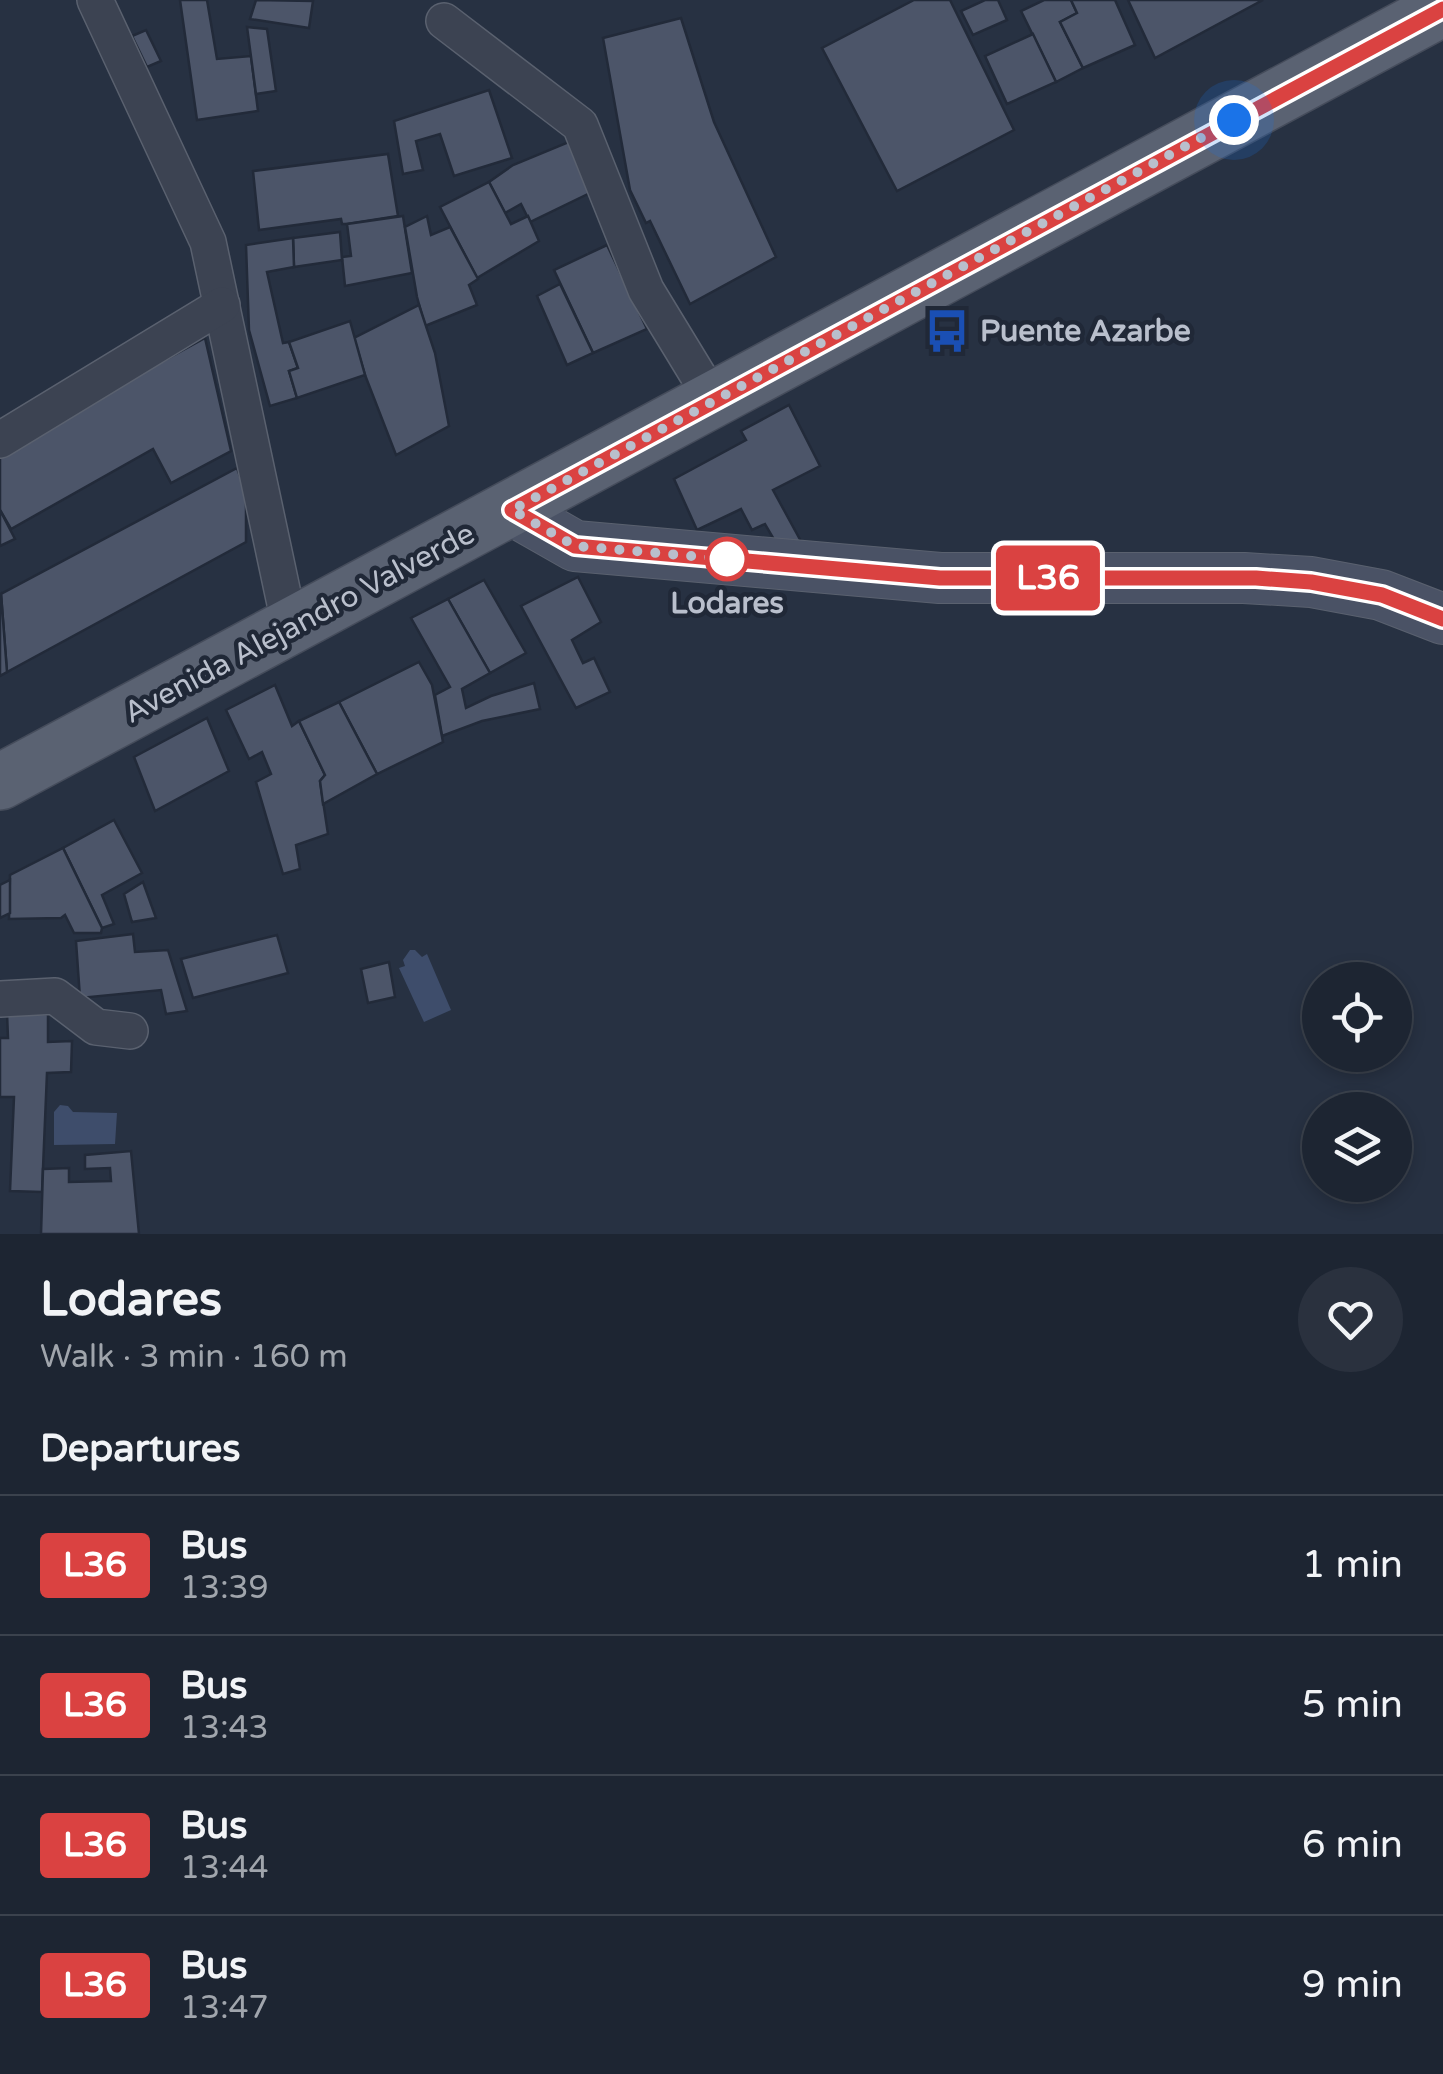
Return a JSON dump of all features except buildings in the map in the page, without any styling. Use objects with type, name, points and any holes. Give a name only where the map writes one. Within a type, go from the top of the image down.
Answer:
[{"type":"main road","name":"Avenida Alejandro Valverde","points":[[0,782],[1443,8]]},
{"type":"main road","points":[[512,510],[575,546],[940,578],[1256,578],[1311,582],[1382,595],[1443,619]]},
{"type":"street","points":[[95,0],[208,242],[290,627]]},
{"type":"street","points":[[444,21],[580,125],[646,290],[714,400]]},
{"type":"street","points":[[0,440],[222,306]]},
{"type":"street","points":[[0,999],[55,996],[96,1026],[130,1031]]},
{"type":"water","points":[[410,950],[422,957],[427,954],[451,1010],[424,1022],[399,968],[405,966],[403,960]]},
{"type":"water","points":[[60,1105],[73,1112],[117,1113],[115,1144],[54,1145],[54,1112]]},
{"type":"bus line","name":"L36","points":[[1443,9],[512,510],[575,546],[940,578],[1256,578],[1311,582],[1382,595],[1443,619]]},
{"type":"place","name":"Puente Azarbe","points":[[947,331]]},
{"type":"place","name":"Lodares","points":[[727,559]]},
{"type":"route","points":[[727,559],[575,546],[512,510],[1234,120]]}]
